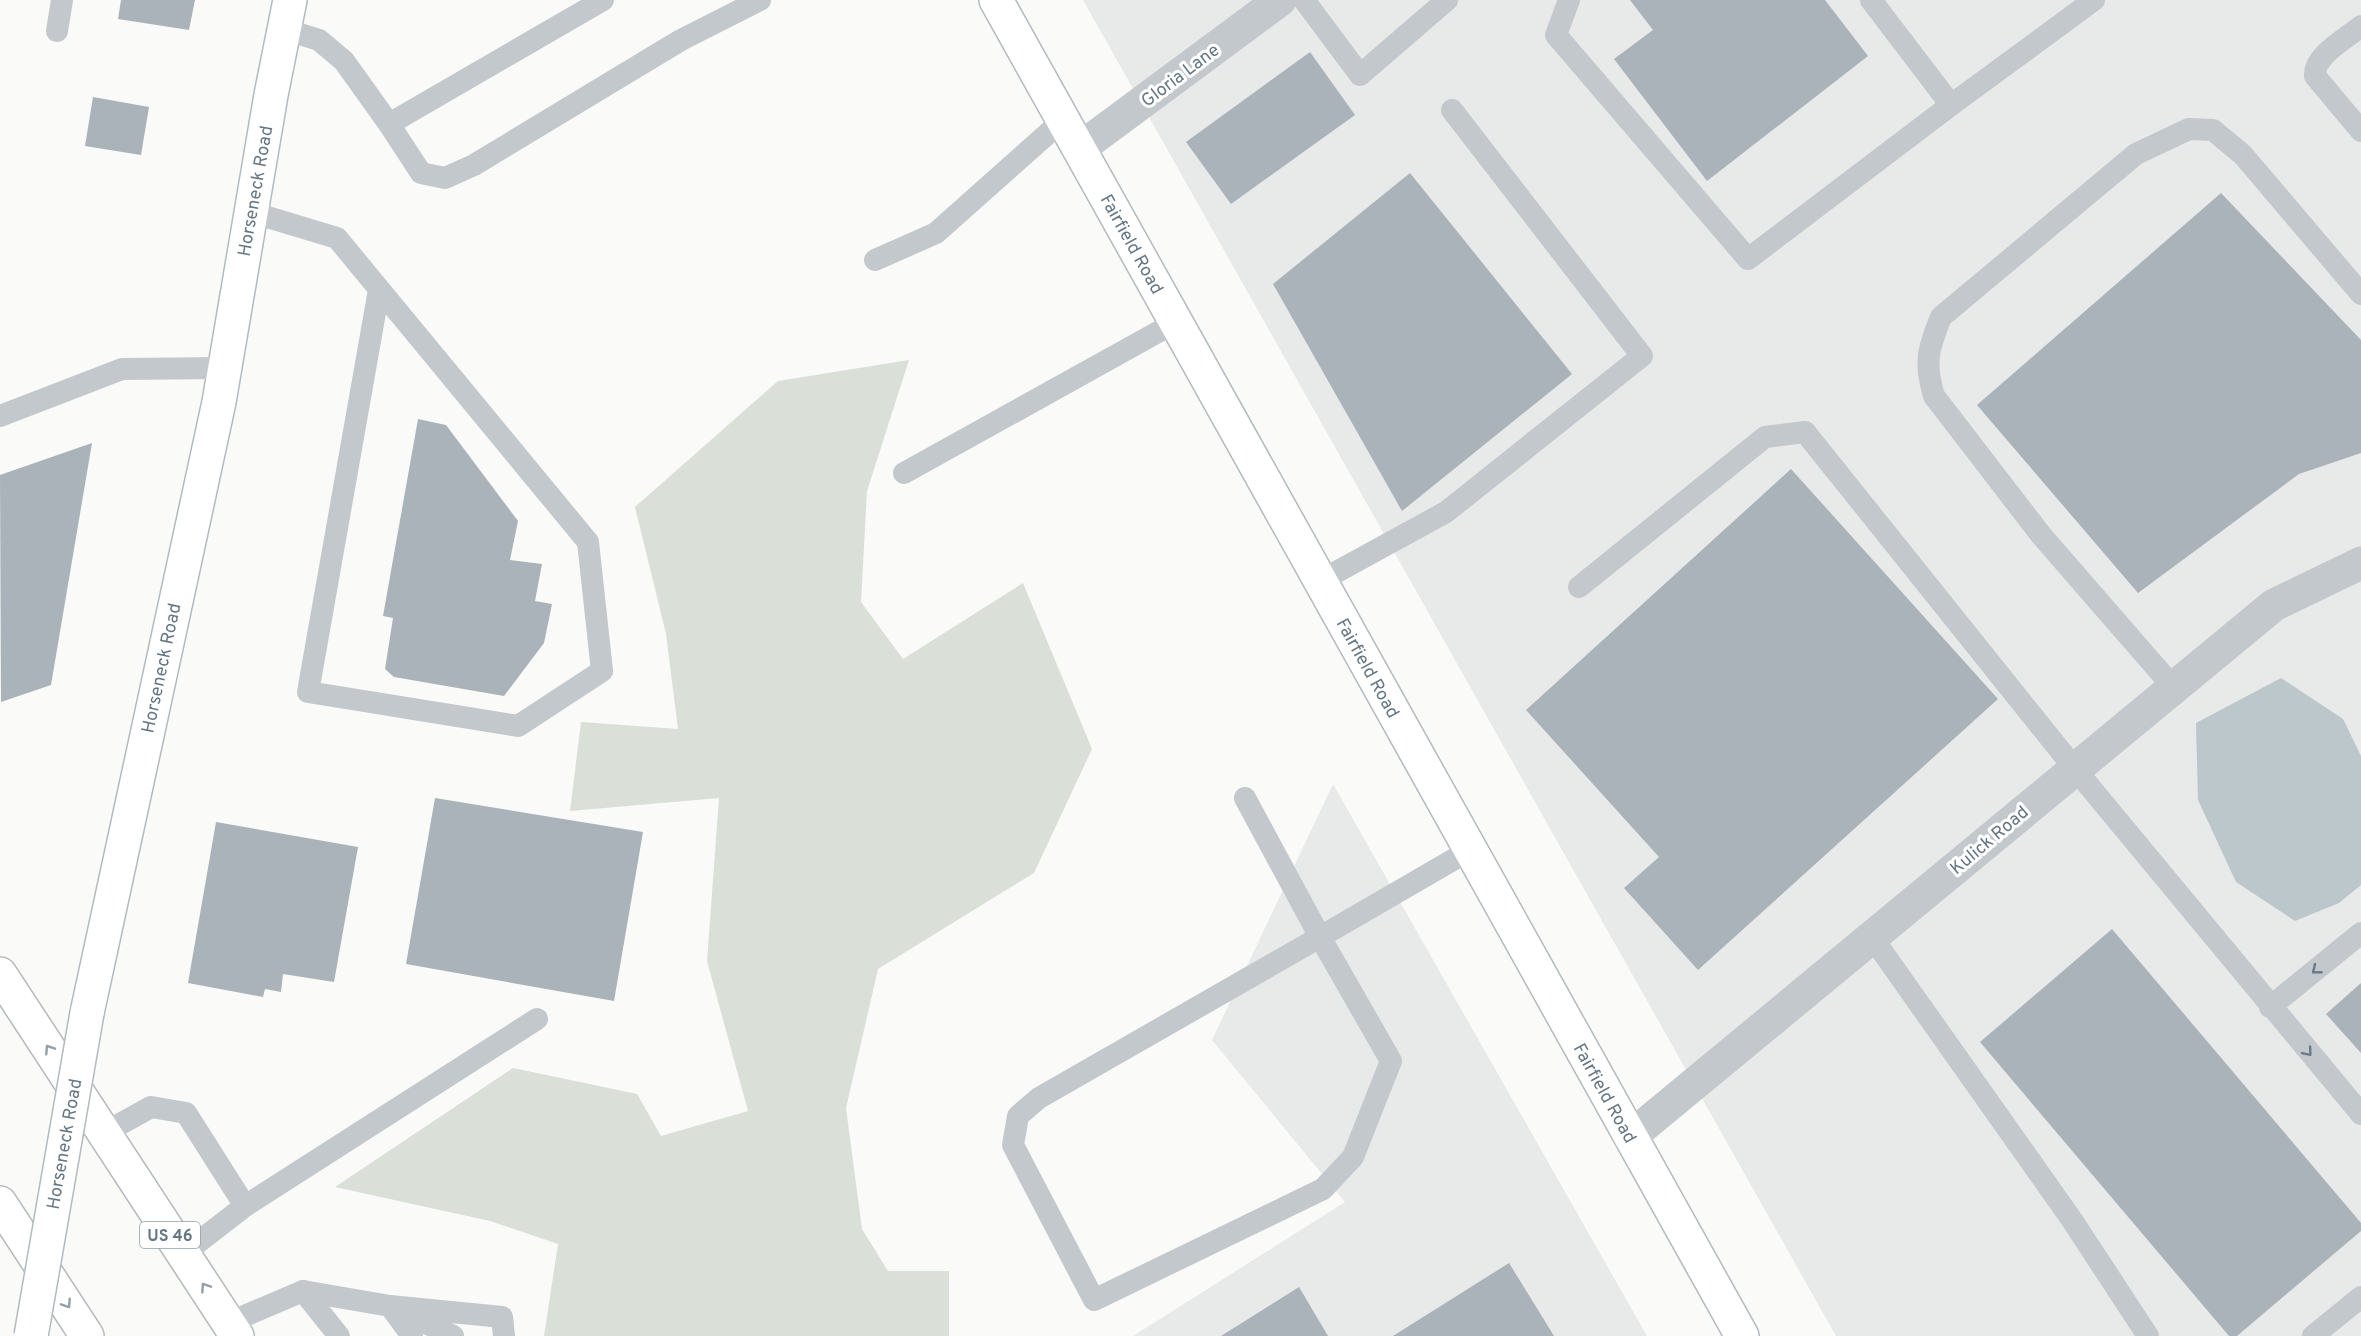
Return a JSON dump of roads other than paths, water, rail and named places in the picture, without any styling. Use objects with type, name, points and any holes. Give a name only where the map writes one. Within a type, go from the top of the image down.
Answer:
[{"type":"main road","name":"Fairfield Road","points":[[996,0],[1742,1336]]},
{"type":"main road","name":"Horseneck Road","points":[[31,1336],[87,1013],[225,368],[287,15]]},
{"type":"main road","name":"US 46","points":[[0,974],[233,1329]]},
{"type":"main road","points":[[0,1203],[13,1241],[87,1336]]},
{"type":"street","name":"Gloria Lane","points":[[1079,149],[1280,0]]},
{"type":"street","name":"Kulick Road","points":[[1630,1137],[2274,605],[2361,562]]},
{"type":"lane","points":[[57,31],[62,0]]},
{"type":"lane","points":[[389,123],[603,0]]},
{"type":"lane","points":[[287,15],[344,61],[389,123],[421,173],[445,178],[474,165],[681,40],[760,0]]},
{"type":"lane","points":[[1304,0],[1360,75],[1447,0]]},
{"type":"lane","points":[[1569,0],[1556,35],[1748,259],[2094,0]]},
{"type":"lane","points":[[1871,0],[1951,105]]},
{"type":"lane","points":[[2361,26],[2319,61],[2314,69],[2315,76],[2361,131]]},
{"type":"lane","points":[[1320,581],[1446,512],[1642,356],[1452,110]]},
{"type":"lane","points":[[875,260],[936,233],[1063,120]]},
{"type":"lane","points":[[2174,688],[2041,536],[1934,396],[1927,372],[1929,347],[1941,317],[2136,153],[2189,129],[2213,130],[2243,155],[2361,294]]},
{"type":"lane","points":[[251,212],[336,238],[588,542],[602,671],[518,726],[308,692],[379,290]]},
{"type":"lane","points":[[904,473],[1176,322]]},
{"type":"lane","points":[[0,416],[122,369],[225,368]]},
{"type":"lane","points":[[1579,586],[1766,437],[1805,432],[2075,769],[2361,1114]]},
{"type":"lane","points":[[1245,798],[1320,937],[1391,1061],[1353,1157],[1323,1188],[1094,1300],[1013,1145],[1018,1116],[1039,1098],[1320,937],[1470,850]]},
{"type":"lane","points":[[2270,1007],[2361,933]]},
{"type":"lane","points":[[1872,937],[2051,1191],[2148,1336]]},
{"type":"lane","points":[[183,1254],[245,1206],[537,1018]]},
{"type":"lane","points":[[104,1133],[151,1107],[186,1113],[245,1206]]},
{"type":"lane","points":[[303,1291],[339,1336]]},
{"type":"lane","points":[[233,1329],[303,1291],[390,1306],[502,1317],[504,1336]]},
{"type":"lane","points":[[2313,1336],[2361,1297]]},
{"type":"lane","points":[[390,1306],[394,1336]]},
{"type":"lane","points":[[390,1306],[412,1336]]},
{"type":"lane","points":[[390,1306],[453,1336]]}]
